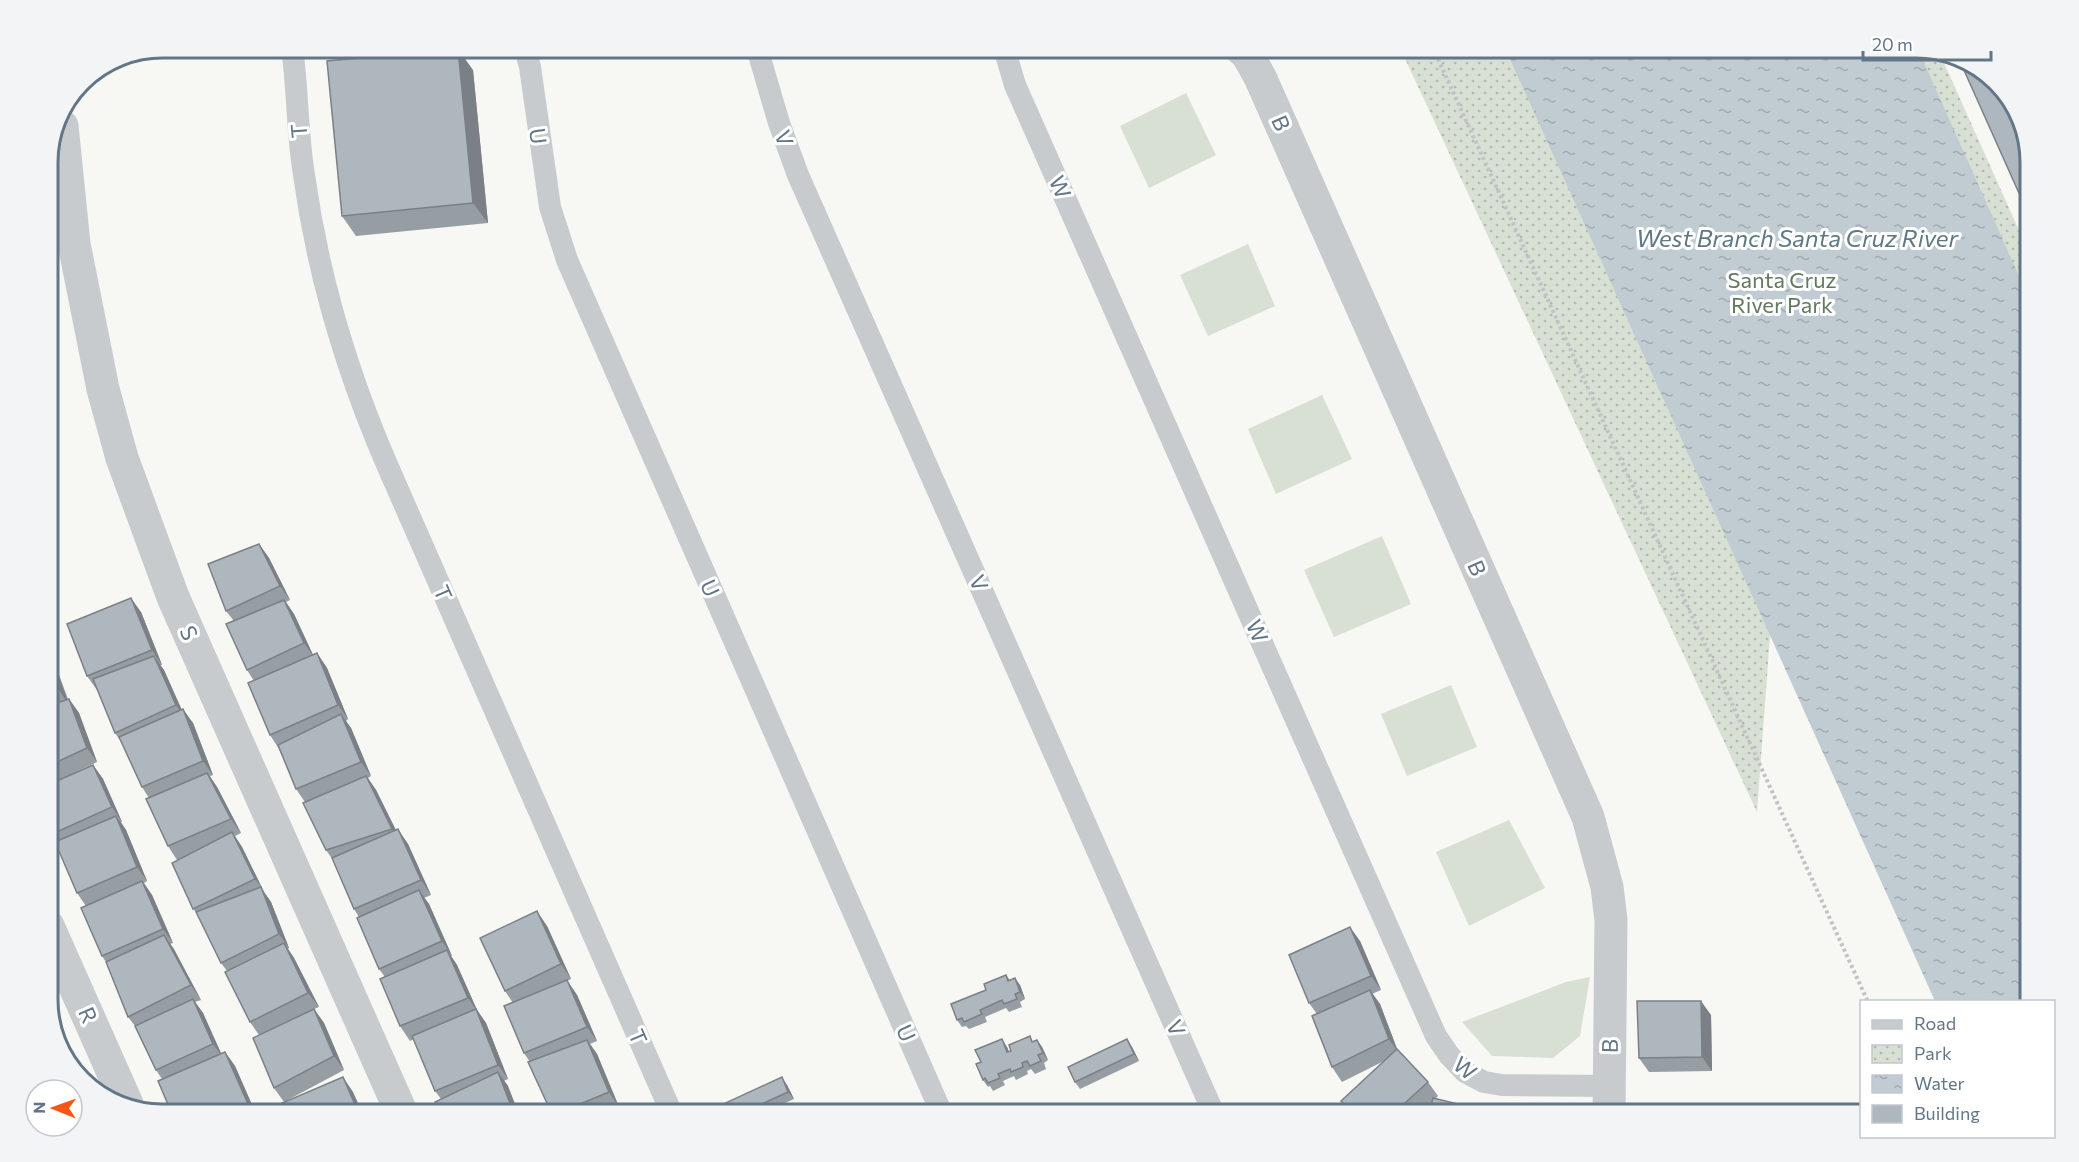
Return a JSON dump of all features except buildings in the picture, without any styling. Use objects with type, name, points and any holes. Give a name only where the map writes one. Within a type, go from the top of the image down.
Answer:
[{"type":"street","name":"B","points":[[1248,58],[1260,77],[1588,817],[1607,887],[1611,920],[1609,1100]]},
{"type":"street","name":"S","points":[[63,134],[74,244],[87,315],[103,389],[132,488],[173,597],[398,1104]]},
{"type":"street","name":"R","points":[[59,951],[124,1096]]},
{"type":"lane","name":"T","points":[[293,58],[298,131],[310,213],[329,303],[356,388],[388,467],[668,1104]]},
{"type":"lane","name":"U","points":[[527,58],[550,207],[567,260],[938,1104]]},
{"type":"lane","name":"V","points":[[760,58],[779,123],[798,175],[1210,1104]]},
{"type":"lane","name":"W","points":[[1007,58],[1015,85],[1436,1036],[1465,1072],[1484,1082],[1609,1100]]},
{"type":"path","points":[[1438,58],[1867,1000]]},
{"type":"green space","name":"West Branch Santa Cruz River","points":[[1405,58],[1916,58],[1944,62],[2020,232],[2020,987],[1770,636],[1757,812]]},
{"type":"green space","points":[[1186,93],[1216,155],[1149,188],[1120,126]]},
{"type":"green space","points":[[1248,244],[1275,306],[1208,336],[1180,275]]},
{"type":"green space","points":[[1322,395],[1352,459],[1276,494],[1248,429]]},
{"type":"green space","points":[[1382,536],[1411,604],[1334,637],[1304,570]]},
{"type":"green space","points":[[1451,685],[1477,747],[1407,776],[1381,714]]},
{"type":"green space","points":[[1509,820],[1545,888],[1469,926],[1436,852]]},
{"type":"green space","points":[[1590,977],[1580,1036],[1553,1058],[1492,1056],[1462,1022],[1566,982]]},
{"type":"water","name":"West Branch Santa Cruz River","points":[[1510,58],[1922,58],[2020,278],[2020,1000],[1935,1000]]},
{"type":"park label","name":"Santa Cruz River Park","points":[[1782,292]]}]
